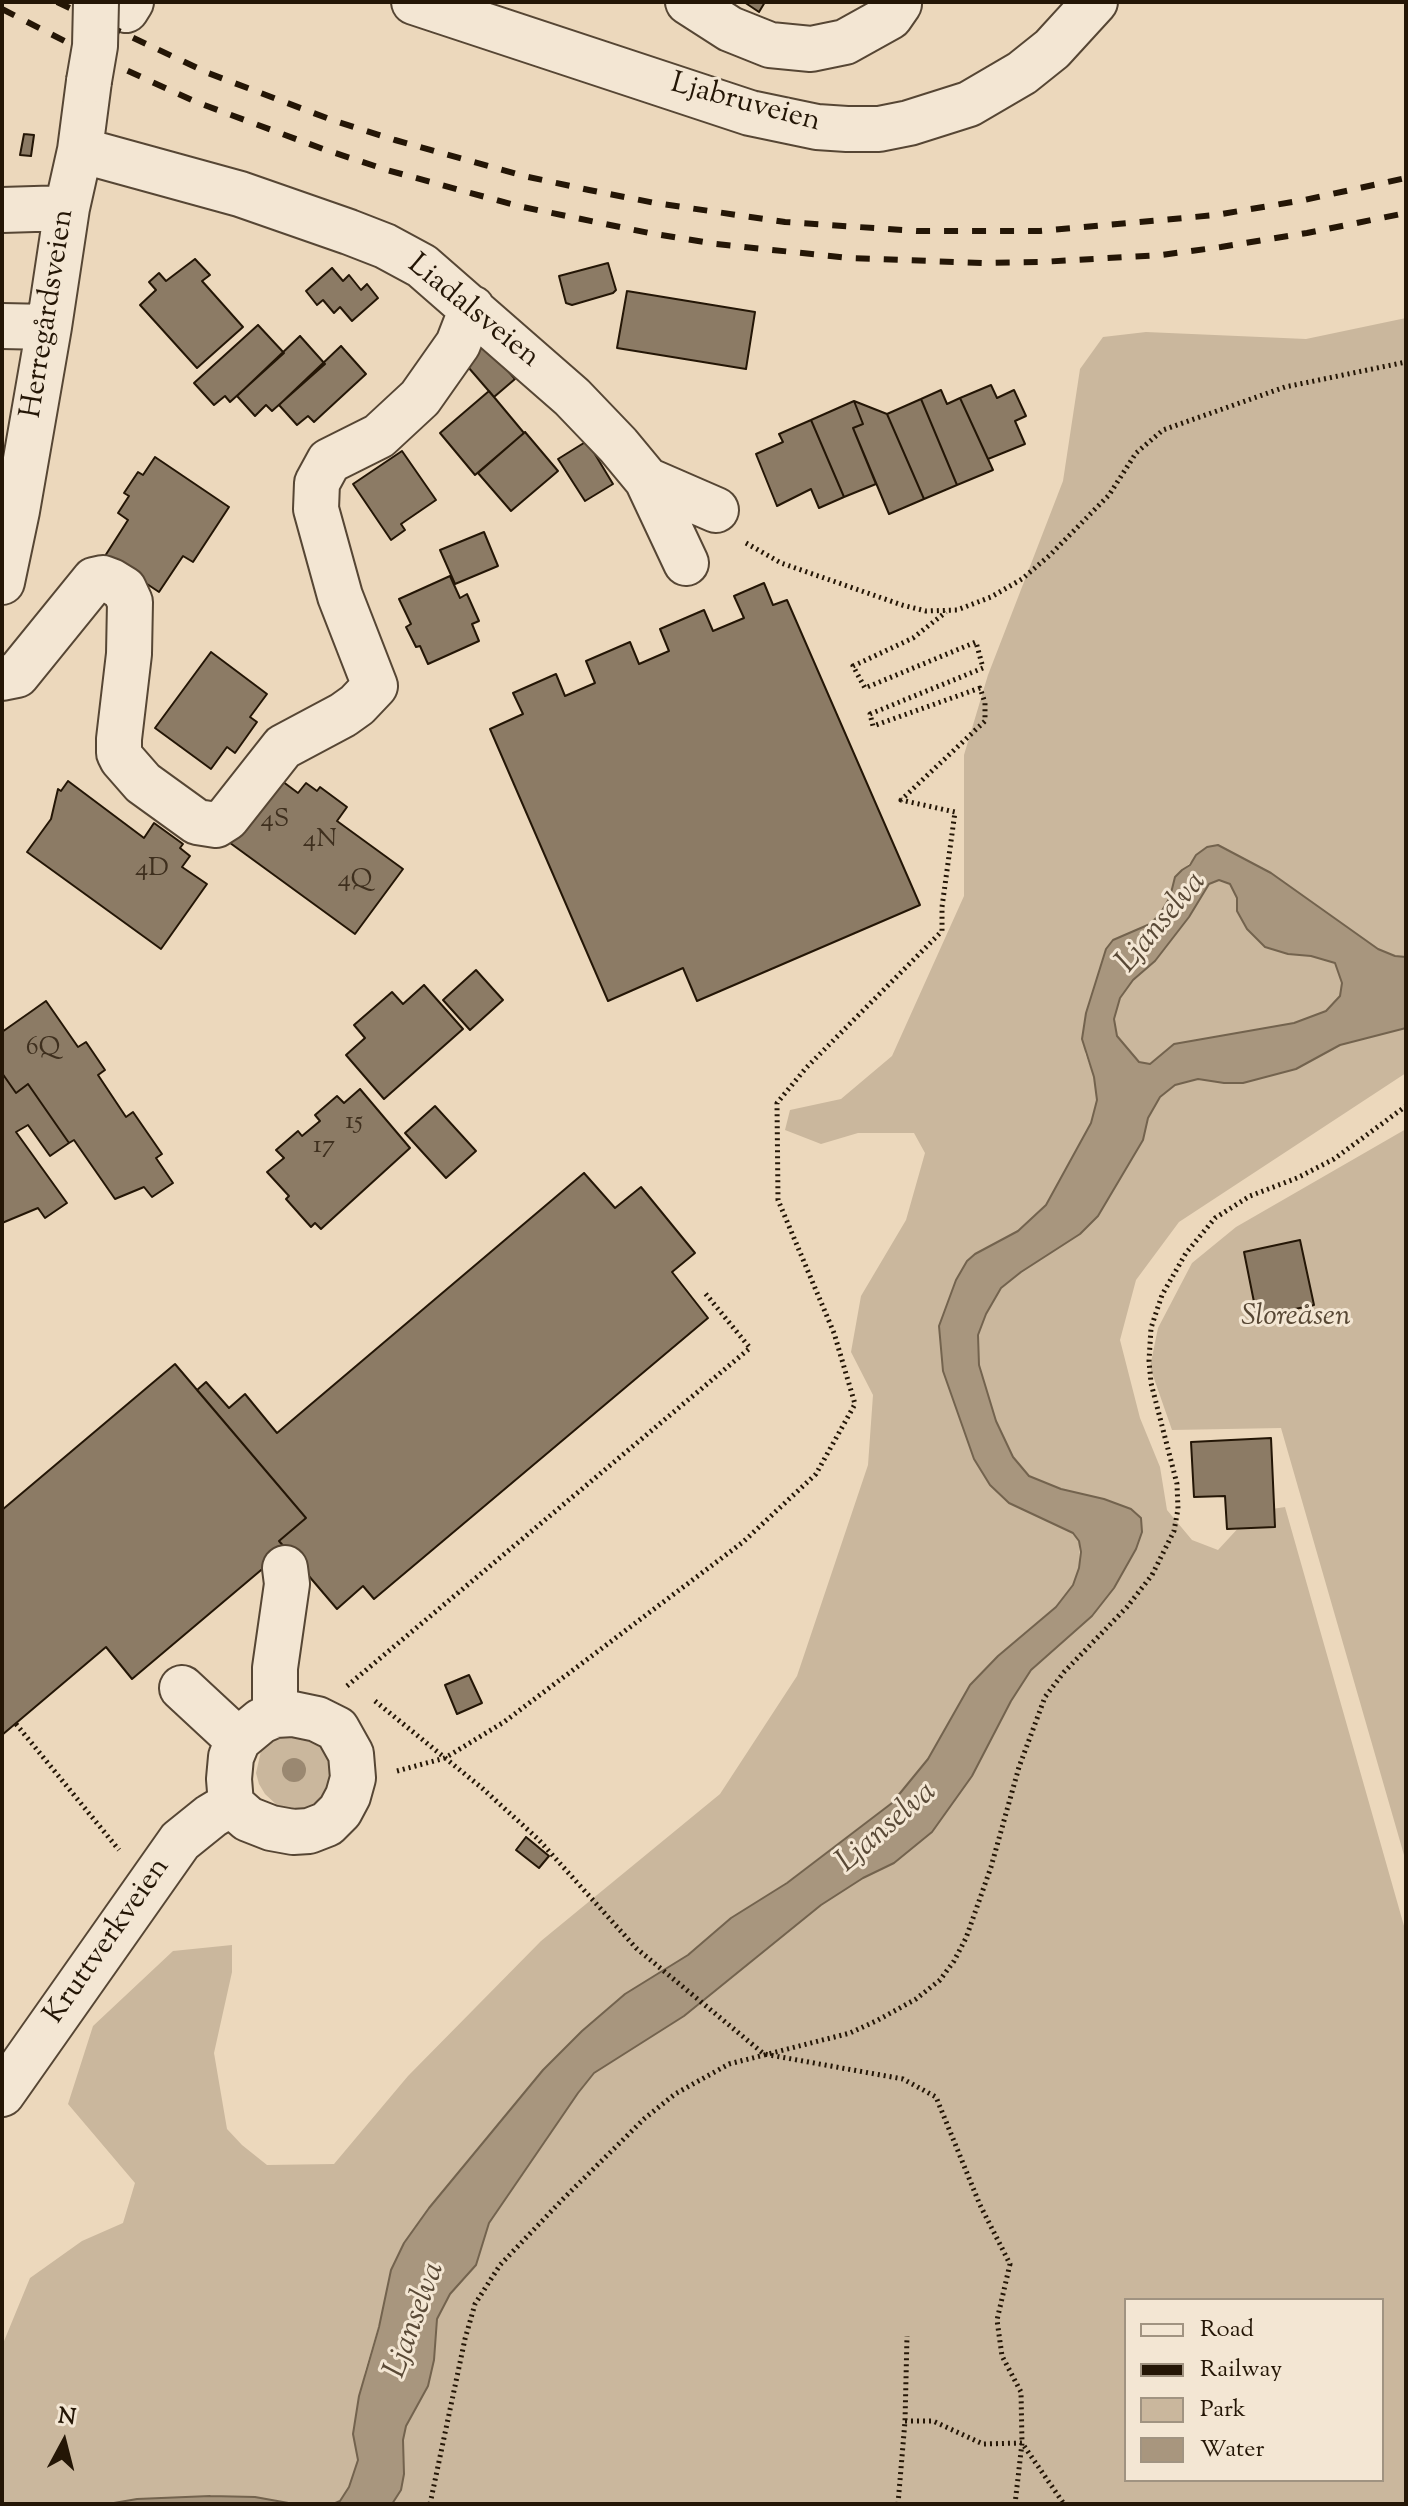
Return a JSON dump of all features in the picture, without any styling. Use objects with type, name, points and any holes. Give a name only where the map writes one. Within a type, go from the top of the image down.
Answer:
[{"type":"street","name":"Ljabruveien","points":[[414,2],[750,113],[817,127],[847,129],[879,129],[909,123],[936,117],[969,104],[1022,73],[1052,49],[1095,2]]},
{"type":"street","points":[[688,2],[730,29],[770,45],[811,49],[845,42],[890,17],[899,4]]},
{"type":"street","name":"Herregårdsveien","points":[[2,582],[49,327],[67,208],[80,150],[92,64],[118,5]]},
{"type":"street","name":"Liadalsveien","points":[[80,150],[240,194],[385,246],[422,266],[572,397],[647,480],[686,563]]},
{"type":"street","points":[[2,210],[67,208]]},
{"type":"street","points":[[2,678],[17,675],[94,580],[103,578],[124,589],[130,602],[130,617],[119,753],[143,783],[197,822],[216,825],[227,818],[283,747],[343,715],[375,686],[340,596],[316,509],[317,483],[329,461],[379,436],[420,398],[458,344],[472,308]]},
{"type":"street","points":[[2,326],[49,327]]},
{"type":"street","points":[[647,480],[716,510]]},
{"type":"street","points":[[285,1568],[287,1584],[275,1668],[296,1717]]},
{"type":"street","points":[[182,1688],[238,1740]]},
{"type":"street","points":[[296,1717],[337,1729],[351,1754],[353,1778],[340,1811],[327,1824],[309,1831],[293,1832],[248,1819],[231,1804],[229,1779],[231,1757],[238,1740],[261,1721],[296,1717]]},
{"type":"street","name":"Kruttverkveien","points":[[2,2094],[180,1841],[231,1804]]},
{"type":"path","points":[[353,1778],[408,1770],[445,1758],[504,1722],[743,1542],[816,1474],[855,1404],[834,1333],[778,1200],[777,1103],[806,1068],[942,931],[942,907],[955,812],[901,800],[985,721],[985,703],[980,688],[873,726],[870,714],[983,668],[976,642],[865,688],[853,666],[913,638],[946,612],[991,597],[1022,579],[1080,527],[1109,495],[1136,453],[1163,430],[1285,387],[1406,362]]},
{"type":"path","points":[[716,510],[746,543],[781,563],[902,605],[946,612]]},
{"type":"path","points":[[430,2504],[475,2304],[487,2281],[563,2199],[654,2110],[675,2094],[729,2064],[850,2033],[878,2020],[916,1999],[940,1980],[954,1961],[966,1938],[991,1867],[1019,1767],[1045,1697],[1152,1575],[1174,1531],[1178,1509],[1177,1484],[1151,1383],[1149,1361],[1151,1328],[1162,1295],[1186,1253],[1215,1218],[1250,1196],[1297,1178],[1334,1159],[1406,1106]]},
{"type":"path","points":[[296,1717],[330,1699],[353,1681],[750,1348],[705,1293]]},
{"type":"path","points":[[353,1681],[363,1690]]},
{"type":"path","points":[[373,1699],[538,1839],[636,1948],[764,2054],[811,2065],[903,2079],[936,2097],[980,2205],[1010,2264],[997,2320],[1002,2356],[1021,2392],[1022,2443],[1015,2504]]},
{"type":"path","points":[[16,1724],[102,1826],[127,1861]]},
{"type":"path","points":[[898,2504],[905,2421],[907,2336]]},
{"type":"path","points":[[905,2421],[933,2421],[983,2444],[1022,2443]]},
{"type":"path","points":[[1022,2443],[1064,2504]]},
{"type":"green space","points":[[1406,318],[1406,957],[1378,949],[1271,873],[1218,845],[1207,847],[1175,877],[1170,897],[1160,914],[1149,924],[1113,940],[1106,949],[1085,1053],[1094,1077],[1097,1100],[1091,1123],[1058,1188],[1046,1205],[1019,1231],[975,1254],[963,1423],[974,1459],[1073,1533],[1079,1541],[1080,1568],[1073,1585],[1056,1607],[998,1656],[970,1685],[928,1759],[892,1803],[786,1883],[731,1918],[688,1955],[625,1994],[582,2031],[543,2070],[429,2208],[404,2243],[386,2301],[365,2371],[353,2434],[358,2460],[349,2487],[340,2501],[333,2504],[294,2504],[255,2497],[210,2496],[137,2499],[108,2504],[2,2504],[2,2346],[30,2278],[82,2241],[123,2223],[135,2183],[68,2104],[93,2026],[173,1951],[232,1945],[232,1972],[214,2053],[227,2129],[267,2165],[334,2164],[408,2076],[541,1941],[720,1794],[797,1676],[868,1465],[873,1395],[851,1352],[861,1296],[906,1220],[925,1153],[914,1133],[858,1133],[821,1144],[785,1130],[790,1110],[841,1099],[892,1056],[964,896],[964,755],[988,675],[1063,481],[1080,369],[1103,337],[1146,332],[1306,339]]},
{"type":"green space","points":[[1219,880],[1230,884],[1237,898],[1237,911],[1247,929],[1265,947],[1335,963],[1342,983],[1340,996],[1326,1011],[1294,1023],[1174,1044],[1149,1064],[1139,1062],[1117,1036],[1114,1019],[1120,998],[1133,980],[1155,961],[1189,917],[1209,884]]},
{"type":"green space","points":[[1406,1028],[1406,1073],[1179,1222],[1136,1280],[1120,1340],[1140,1418],[1160,1467],[1167,1510],[1192,1540],[1218,1550],[1253,1512],[1285,1507],[1406,1933],[1406,2504],[392,2504],[401,2490],[404,2474],[403,2440],[406,2426],[428,2386],[434,2360],[437,2319],[450,2294],[476,2265],[489,2223],[578,2093],[594,2073],[684,2016],[821,1905],[863,1878],[894,1863],[1031,1670],[1092,1616],[1104,1499],[1061,1489],[1029,1476],[1013,1457],[996,1421],[979,1365],[978,1335],[1001,1288],[1021,1272],[1143,1141],[1148,1119],[1160,1097],[1175,1085],[1198,1079],[1224,1083],[1340,1045]]},
{"type":"green space","name":"Sloreåsen","points":[[1406,1129],[1406,1862],[1281,1428],[1172,1430],[1150,1367],[1158,1328],[1192,1263],[1236,1227]]},
{"type":"green space","points":[[291,1730],[323,1744],[332,1765],[331,1782],[321,1801],[307,1811],[288,1811],[279,1807],[265,1794],[256,1773],[261,1751],[268,1740]]},
{"type":"water","name":"Ljanselva","points":[[1218,845],[1271,873],[1378,949],[1406,957],[1406,1028],[1340,1045],[1296,1069],[1243,1083],[1198,1079],[1175,1085],[1160,1097],[1148,1118],[1143,1140],[1098,1216],[1080,1234],[1001,1288],[986,1314],[978,1335],[979,1365],[996,1421],[1013,1457],[1029,1476],[1061,1489],[1131,1509],[1141,1518],[1142,1532],[1136,1549],[1114,1588],[1092,1616],[1031,1670],[972,1776],[932,1832],[894,1863],[863,1878],[821,1905],[684,2016],[594,2073],[489,2223],[476,2265],[450,2294],[437,2319],[434,2360],[428,2386],[406,2426],[403,2440],[401,2490],[392,2504],[333,2504],[340,2501],[349,2487],[358,2460],[353,2434],[359,2396],[379,2327],[391,2270],[404,2243],[429,2208],[543,2070],[582,2031],[625,1994],[688,1955],[731,1918],[787,1883],[892,1803],[928,1759],[970,1685],[998,1656],[1056,1607],[1073,1585],[1081,1552],[1079,1541],[1073,1533],[1009,1503],[990,1485],[974,1459],[943,1371],[939,1326],[956,1280],[967,1261],[1018,1231],[1046,1205],[1091,1123],[1097,1100],[1094,1077],[1082,1039],[1086,1013],[1106,949],[1113,940],[1150,924],[1160,914],[1170,897],[1175,877],[1207,847]],"holes":[[[1219,880],[1230,884],[1237,898],[1237,911],[1247,929],[1265,947],[1335,963],[1342,983],[1340,996],[1326,1011],[1294,1023],[1174,1044],[1150,1064],[1139,1062],[1117,1036],[1114,1019],[1120,998],[1133,980],[1155,961],[1189,917],[1209,884]]]},
{"type":"water","points":[[255,2497],[294,2504],[108,2504],[137,2499]]},
{"type":"building","points":[[744,2],[765,2],[759,12]]},
{"type":"building","points":[[24,134],[34,135],[31,156],[20,155]]},
{"type":"building","points":[[195,259],[210,275],[202,281],[243,327],[197,368],[140,305],[156,290],[149,282],[159,273],[166,281]]},
{"type":"building","points":[[608,263],[616,290],[613,293],[572,305],[566,303],[559,276]]},
{"type":"building","points":[[332,268],[343,281],[349,275],[361,290],[367,284],[378,298],[352,321],[340,307],[334,313],[323,300],[317,305],[306,291]]},
{"type":"building","points":[[627,291],[755,312],[746,369],[617,348]]},
{"type":"building","points":[[258,325],[284,353],[230,402],[225,396],[214,405],[194,383]]},
{"type":"building","points":[[300,336],[325,364],[272,411],[266,405],[255,416],[237,396]]},
{"type":"building","points":[[483,342],[515,379],[494,397],[462,360]]},
{"type":"building","points":[[341,346],[366,374],[314,422],[308,416],[297,425],[279,405]]},
{"type":"building","points":[[991,385],[997,398],[1014,390],[1026,416],[1015,421],[1025,444],[988,459],[960,398]]},
{"type":"building","points":[[941,390],[947,404],[960,398],[993,470],[957,485],[921,399]]},
{"type":"building","points":[[489,391],[524,433],[475,475],[440,433]]},
{"type":"building","points":[[921,399],[957,485],[924,499],[887,414]]},
{"type":"building","points":[[854,401],[887,414],[924,499],[889,514],[853,428],[863,424]]},
{"type":"building","points":[[854,401],[863,424],[853,428],[876,484],[844,497],[811,420]]},
{"type":"building","points":[[811,420],[844,497],[819,508],[811,489],[777,506],[756,454],[783,442],[779,434]]},
{"type":"building","points":[[525,432],[558,471],[511,511],[478,473]]},
{"type":"building","points":[[587,441],[613,484],[585,501],[558,459]]},
{"type":"building","points":[[402,451],[436,500],[401,524],[405,530],[391,540],[353,484]]},
{"type":"building","points":[[155,457],[229,507],[193,562],[183,556],[159,592],[105,556],[128,520],[118,513],[129,496],[124,493],[138,472],[143,475]]},
{"type":"building","points":[[484,532],[498,566],[455,584],[440,550]]},
{"type":"building","points":[[450,576],[460,598],[467,594],[479,621],[472,624],[479,641],[428,664],[406,627],[411,624],[399,599]]},
{"type":"building","points":[[764,583],[773,605],[787,600],[920,905],[697,1001],[683,968],[608,1001],[490,729],[523,714],[513,693],[556,674],[565,696],[595,683],[586,661],[630,642],[639,664],[669,651],[660,629],[704,610],[713,631],[744,618],[734,596]]},
{"type":"building","points":[[211,652],[267,694],[250,717],[257,722],[235,753],[227,747],[211,769],[155,728]]},
{"type":"building","points":[[274,775],[298,793],[306,783],[317,791],[320,787],[347,807],[337,821],[403,869],[355,934],[226,840]]},
{"type":"building","points":[[68,781],[144,838],[154,823],[183,844],[180,848],[190,856],[182,867],[207,884],[161,949],[27,852],[51,819],[58,789],[61,791]]},
{"type":"building","points":[[476,970],[503,1000],[470,1030],[443,1000]]},
{"type":"building","points":[[424,985],[463,1029],[384,1099],[346,1055],[365,1038],[354,1025],[392,992],[403,1004]]},
{"type":"building","points":[[46,1001],[78,1047],[86,1042],[105,1070],[98,1075],[126,1117],[133,1112],[162,1154],[156,1158],[173,1183],[152,1197],[144,1187],[115,1199],[74,1140],[69,1143],[28,1084],[16,1093],[2,1073],[2,1032]]},
{"type":"building","points":[[2,1073],[16,1093],[28,1084],[69,1143],[50,1156],[28,1125],[16,1132],[67,1203],[45,1218],[38,1208],[2,1223]]},
{"type":"building","points":[[360,1089],[410,1148],[321,1229],[315,1223],[311,1227],[267,1172],[284,1158],[276,1150],[298,1131],[302,1136],[320,1121],[315,1115],[337,1096],[344,1103]]},
{"type":"building","points":[[435,1106],[476,1151],[446,1178],[405,1133]]},
{"type":"building","points":[[584,1173],[615,1208],[641,1187],[695,1253],[672,1272],[708,1318],[374,1599],[363,1586],[337,1609],[279,1541],[306,1518],[197,1390],[206,1382],[229,1408],[245,1394],[277,1433]]},
{"type":"building","points":[[1300,1240],[1314,1305],[1257,1317],[1244,1252]]},
{"type":"building","points":[[175,1364],[306,1518],[279,1541],[286,1549],[132,1679],[106,1647],[2,1735],[2,1510]]},
{"type":"building","points":[[1271,1438],[1275,1527],[1227,1529],[1225,1496],[1194,1497],[1191,1442]]},
{"type":"building","points":[[469,1675],[482,1703],[457,1714],[445,1685]]},
{"type":"building","points":[[526,1837],[549,1856],[539,1868],[516,1850]]},
{"type":"railway","points":[[57,2],[208,73],[332,120],[395,140],[524,176],[589,190],[785,222],[917,231],[1040,231],[1216,215],[1406,178]]},
{"type":"railway","points":[[2,9],[196,102],[323,149],[518,206],[716,244],[849,258],[1041,262],[1161,255],[1221,247],[1406,213]]}]
